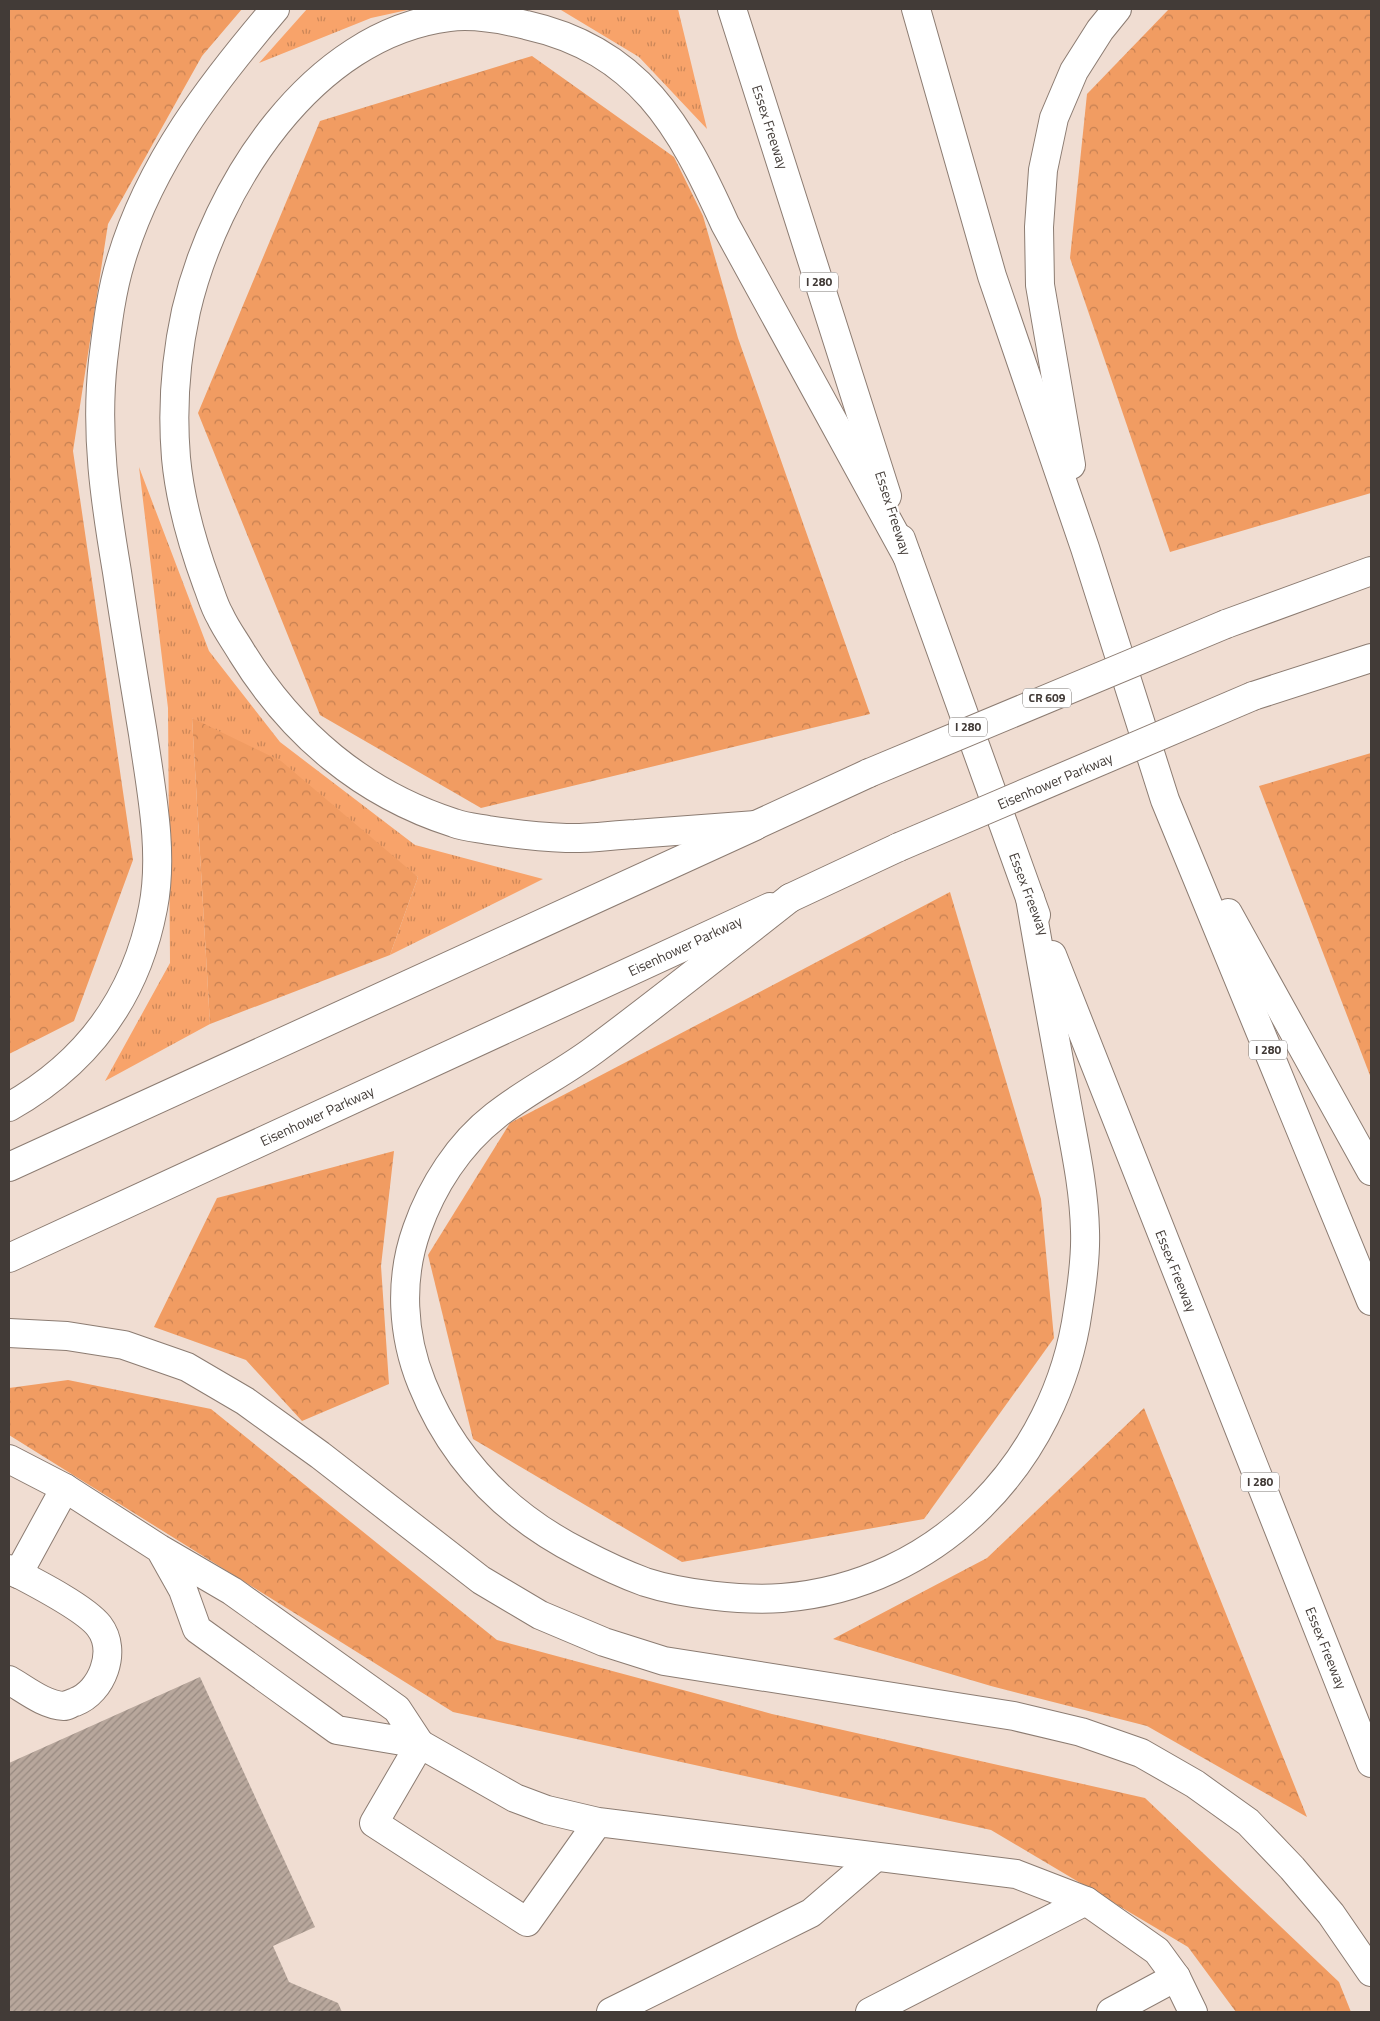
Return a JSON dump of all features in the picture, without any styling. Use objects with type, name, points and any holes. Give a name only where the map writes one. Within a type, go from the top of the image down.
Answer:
[{"type":"main road","points":[[9,1107],[34,1093],[73,1060],[102,1029],[129,986],[143,947],[154,906],[157,854],[153,800],[103,483],[100,424],[102,365],[109,314],[120,261],[137,215],[160,166],[201,101],[229,63],[275,9]]},
{"type":"main road","name":"Essex Freeway","points":[[732,9],[906,556],[1030,898],[1371,1763]]},
{"type":"main road","name":"I 280","points":[[916,9],[992,276],[1085,548],[1165,800],[1371,1301]]},
{"type":"main road","points":[[1085,548],[1040,285],[1039,227],[1043,170],[1054,118],[1074,71],[1100,30],[1117,9]]},
{"type":"main road","points":[[756,825],[570,838],[516,835],[457,824],[410,806],[363,781],[305,735],[272,697],[219,615],[200,565],[184,511],[176,456],[176,403],[179,354],[187,309],[218,220],[242,174],[267,135],[299,99],[338,64],[372,41],[411,25],[452,17],[500,19],[549,30],[595,49],[633,76],[672,123],[701,171],[725,224],[906,556]]},
{"type":"main road","name":"CR 609","points":[[756,825],[869,773],[1226,624],[1371,571]]},
{"type":"main road","name":"Eisenhower Parkway","points":[[9,1258],[899,847],[1253,696],[1371,658]]},
{"type":"main road","points":[[1165,800],[1371,1172]]},
{"type":"main road","points":[[9,1167],[756,825]]},
{"type":"main road","points":[[790,898],[590,1053],[496,1115],[470,1138],[449,1166],[417,1228],[408,1260],[404,1297],[408,1332],[416,1366],[434,1415],[456,1450],[491,1489],[524,1518],[563,1544],[609,1567],[647,1582],[730,1597],[781,1598],[822,1592],[872,1578],[910,1560],[951,1533],[985,1503],[1021,1460],[1050,1409],[1066,1364],[1078,1313],[1086,1234],[1078,1164],[1030,898]]},
{"type":"main road","points":[[9,1333],[67,1336],[124,1345],[187,1367],[252,1406],[327,1461],[481,1580],[540,1615],[604,1642],[664,1661],[1014,1716],[1081,1732],[1141,1753],[1195,1784],[1248,1822],[1292,1868],[1331,1914],[1371,1972]]},
{"type":"main road","points":[[9,1459],[66,1488],[160,1549],[232,1591],[397,1709],[420,1744]]},
{"type":"main road","points":[[9,1680],[47,1702],[65,1706],[84,1699],[94,1688],[104,1670],[108,1656],[106,1641],[100,1627],[88,1614],[13,1571],[66,1488]]},
{"type":"main road","points":[[160,1549],[184,1590],[198,1629],[337,1730],[420,1744],[515,1798],[546,1810],[598,1822],[1016,1874],[1086,1900],[1157,1951],[1176,1976],[1193,2012]]},
{"type":"main road","points":[[420,1744],[374,1823],[527,1922],[598,1822]]},
{"type":"main road","points":[[611,2012],[811,1913],[876,1856]]},
{"type":"main road","points":[[870,2012],[1086,1900]]},
{"type":"main road","points":[[1111,2012],[1176,1976]]},
{"type":"green space","points":[[9,9],[242,9],[202,56],[108,224],[73,451],[133,860],[74,1021],[9,1054]]},
{"type":"green space","points":[[307,9],[412,9],[371,18],[259,63]]},
{"type":"green space","points":[[553,9],[678,9],[707,129],[639,57],[561,10]]},
{"type":"green space","points":[[1169,9],[1371,9],[1371,493],[1170,552],[1070,258],[1087,94]]},
{"type":"green space","points":[[532,56],[674,157],[703,216],[738,338],[870,714],[481,808],[320,715],[198,413],[320,121]]},
{"type":"green space","points":[[139,467],[209,651],[280,742],[415,845],[543,879],[390,955],[418,877],[192,718],[210,1024],[105,1081],[170,963],[168,708]]},
{"type":"green space","points":[[192,718],[281,761],[418,877],[390,955],[210,1024]]},
{"type":"green space","points":[[1371,753],[1371,1078],[1259,786]]},
{"type":"green space","points":[[950,892],[1041,1199],[1054,1338],[924,1519],[682,1562],[473,1439],[428,1255],[510,1123]]},
{"type":"green space","points":[[394,1151],[381,1266],[389,1384],[302,1421],[246,1360],[154,1327],[217,1198]]},
{"type":"green space","points":[[68,1380],[211,1409],[497,1640],[772,1714],[1145,1798],[1339,1982],[1351,2012],[1236,2012],[1188,1947],[991,1830],[453,1712],[9,1435],[9,1388]]},
{"type":"green space","points":[[1144,1408],[1307,1817],[1147,1726],[991,1686],[833,1639],[987,1558]]},
{"type":"building","points":[[200,1677],[315,1927],[273,1946],[289,1982],[338,2003],[342,2012],[9,2012],[9,1763]]}]
